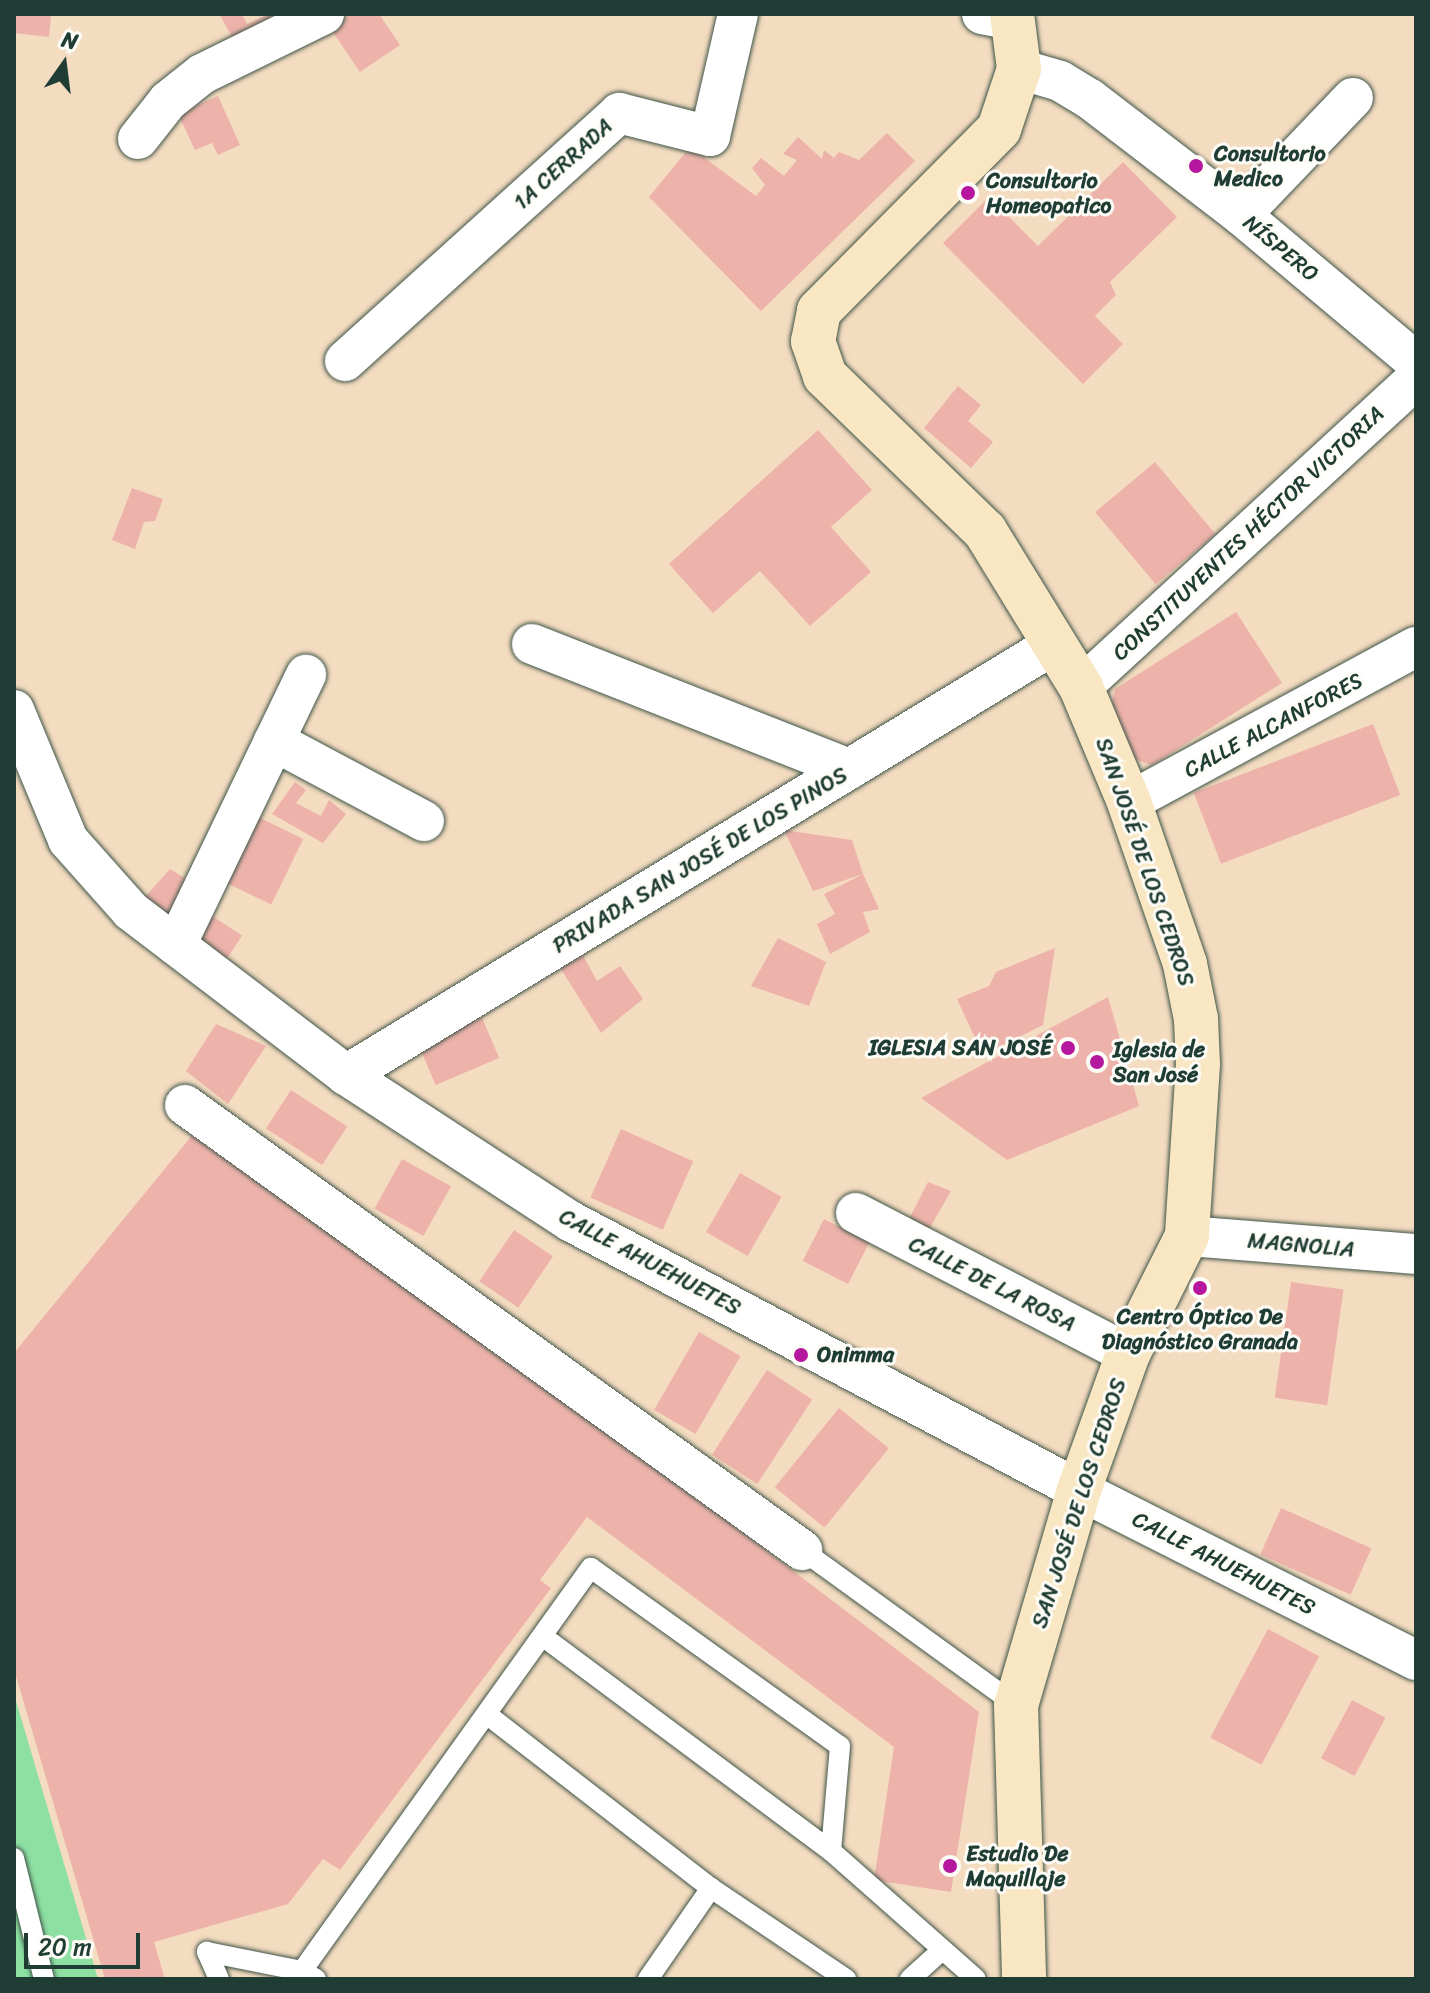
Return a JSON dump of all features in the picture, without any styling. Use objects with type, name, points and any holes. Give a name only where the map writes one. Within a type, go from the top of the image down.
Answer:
[{"type":"street","points":[[138,139],[168,101],[202,74],[324,14]]},
{"type":"street","name":"1A CERRADA","points":[[345,361],[619,113],[710,136],[738,14]]},
{"type":"street","points":[[1002,16],[1019,69]]},
{"type":"street","name":"NÍSPERO","points":[[1019,69],[1060,81],[1090,99],[1241,215],[1416,362]]},
{"type":"street","name":"SAN JOSÉ DE LOS CEDROS","points":[[1019,69],[999,129],[819,311],[813,341],[825,376],[985,531],[1081,687],[1129,802],[1185,964],[1196,1019],[1198,1064],[1187,1236],[1128,1354],[1079,1490],[1016,1705],[1024,1979]]},
{"type":"street","points":[[1241,215],[1353,98]]},
{"type":"street","name":"CONSTITUYENTES HÉCTOR VICTORIA","points":[[1081,687],[1416,379]]},
{"type":"street","points":[[532,644],[849,769]]},
{"type":"street","name":"PRIVADA SAN JOSÉ DE LOS PINOS","points":[[346,1075],[1053,645]]},
{"type":"street","name":"CALLE ALCANFORES","points":[[1129,802],[1416,647]]},
{"type":"street","points":[[176,945],[306,675]]},
{"type":"street","name":"CALLE AHUEHUETES","points":[[18,732],[68,840],[131,911],[346,1075],[570,1221],[1079,1490],[1416,1660]]},
{"type":"street","points":[[274,741],[424,821]]},
{"type":"street","points":[[185,1105],[802,1550]]},
{"type":"street","name":"CALLE DE LA ROSA","points":[[856,1213],[1128,1354]]},
{"type":"street","name":"MAGNOLIA","points":[[1187,1236],[1416,1254]]},
{"type":"lane","points":[[802,1550],[1016,1705]]},
{"type":"lane","points":[[219,1979],[207,1952],[309,1975],[591,1568],[840,1746],[831,1851]]},
{"type":"lane","points":[[545,1638],[831,1851],[976,1979]]},
{"type":"lane","points":[[489,1716],[711,1888],[846,1979]]},
{"type":"lane","points":[[14,1858],[44,1979]]},
{"type":"lane","points":[[648,1979],[711,1888]]},
{"type":"lane","points":[[14,1937],[35,1944]]},
{"type":"lane","points":[[910,1979],[942,1950]]},
{"type":"green space","points":[[14,1694],[98,1979],[14,1979]]},
{"type":"building","points":[[14,14],[51,15],[49,37],[14,33]]},
{"type":"building","points":[[242,14],[247,24],[269,14],[276,28],[238,48],[220,15]]},
{"type":"building","points":[[351,14],[379,14],[400,45],[360,72],[330,28]]},
{"type":"building","points":[[218,96],[240,145],[218,155],[212,143],[195,150],[178,114]]},
{"type":"building","points":[[887,133],[915,161],[761,311],[649,197],[690,147],[756,196],[765,185],[752,168],[761,158],[784,176],[797,160],[783,154],[798,137],[822,159],[824,150],[834,158],[839,152],[859,160]]},
{"type":"building","points":[[1123,162],[1177,217],[1110,282],[1116,295],[1095,316],[1123,344],[1083,384],[943,243],[989,197],[1038,246]]},
{"type":"building","points":[[958,386],[981,405],[968,421],[993,442],[971,468],[924,428]]},
{"type":"building","points":[[818,430],[872,490],[831,527],[871,572],[810,626],[760,571],[713,613],[669,564]]},
{"type":"building","points":[[1155,462],[1215,534],[1156,584],[1095,512]]},
{"type":"building","points":[[132,488],[163,499],[155,521],[144,522],[135,549],[112,540]]},
{"type":"building","points":[[1236,612],[1282,683],[1152,765],[1128,757],[1111,708],[1115,689]]},
{"type":"building","points":[[1373,724],[1400,795],[1221,864],[1194,793]]},
{"type":"building","points":[[295,782],[306,790],[296,803],[321,816],[329,800],[346,814],[323,843],[272,814]]},
{"type":"building","points":[[252,814],[303,839],[271,905],[220,880]]},
{"type":"building","points":[[784,830],[852,840],[863,874],[813,891]]},
{"type":"building","points":[[170,869],[197,886],[176,918],[144,898]]},
{"type":"building","points":[[863,874],[879,909],[863,912],[870,932],[830,954],[817,924],[835,914],[824,894]]},
{"type":"building","points":[[206,912],[242,935],[226,960],[190,936]]},
{"type":"building","points":[[778,938],[826,962],[809,1006],[751,986]]},
{"type":"building","points":[[578,946],[597,981],[620,966],[643,999],[601,1033],[556,961]]},
{"type":"building","points":[[1055,948],[1043,1025],[983,1055],[957,999],[989,986],[996,972]]},
{"type":"building","name":"IGLESIA SAN JOSÉ","points":[[1108,997],[1139,1106],[1007,1160],[921,1098]]},
{"type":"building","points":[[480,1013],[499,1058],[436,1085],[416,1040]]},
{"type":"building","points":[[216,1024],[266,1046],[228,1104],[186,1071]]},
{"type":"building","points":[[291,1090],[347,1126],[322,1165],[266,1129]]},
{"type":"building","points":[[621,1129],[693,1161],[663,1230],[590,1198]]},
{"type":"building","points":[[194,1133],[596,1421],[979,1712],[951,1892],[874,1880],[894,1747],[587,1517],[540,1580],[551,1588],[340,1870],[323,1859],[288,1904],[154,1942],[165,1979],[105,1979],[14,1669],[14,1353]]},
{"type":"building","points":[[402,1159],[451,1186],[423,1236],[374,1209]]},
{"type":"building","points":[[740,1173],[782,1197],[748,1256],[706,1232]]},
{"type":"building","points":[[928,1182],[951,1191],[924,1238],[904,1229]]},
{"type":"building","points":[[824,1219],[869,1242],[848,1284],[803,1261]]},
{"type":"building","points":[[514,1230],[553,1256],[518,1308],[479,1281]]},
{"type":"building","points":[[1291,1282],[1343,1289],[1327,1405],[1275,1398]]},
{"type":"building","points":[[699,1332],[741,1356],[696,1434],[654,1410]]},
{"type":"building","points":[[767,1370],[812,1399],[757,1484],[712,1455]]},
{"type":"building","points":[[839,1408],[889,1448],[825,1528],[775,1487]]},
{"type":"building","points":[[1281,1508],[1371,1548],[1351,1595],[1260,1555]]},
{"type":"building","points":[[1268,1629],[1319,1656],[1261,1765],[1210,1738]]},
{"type":"building","points":[[1352,1700],[1386,1718],[1355,1776],[1321,1758]]},
{"type":"place","name":"Consultorio Medico","points":[[1196,166]]},
{"type":"place","name":"Consultorio Homeopatico","points":[[968,193]]},
{"type":"place","name":"IGLESIA SAN JOSÉ","points":[[1068,1048]]},
{"type":"place","name":"Iglesia de San José","points":[[1097,1062]]},
{"type":"place","name":"Centro Óptico De Diagnóstico Granada","points":[[1200,1288]]},
{"type":"place","name":"Onimma","points":[[801,1355]]},
{"type":"place","name":"Estudio De Maquillaje","points":[[950,1866]]}]
